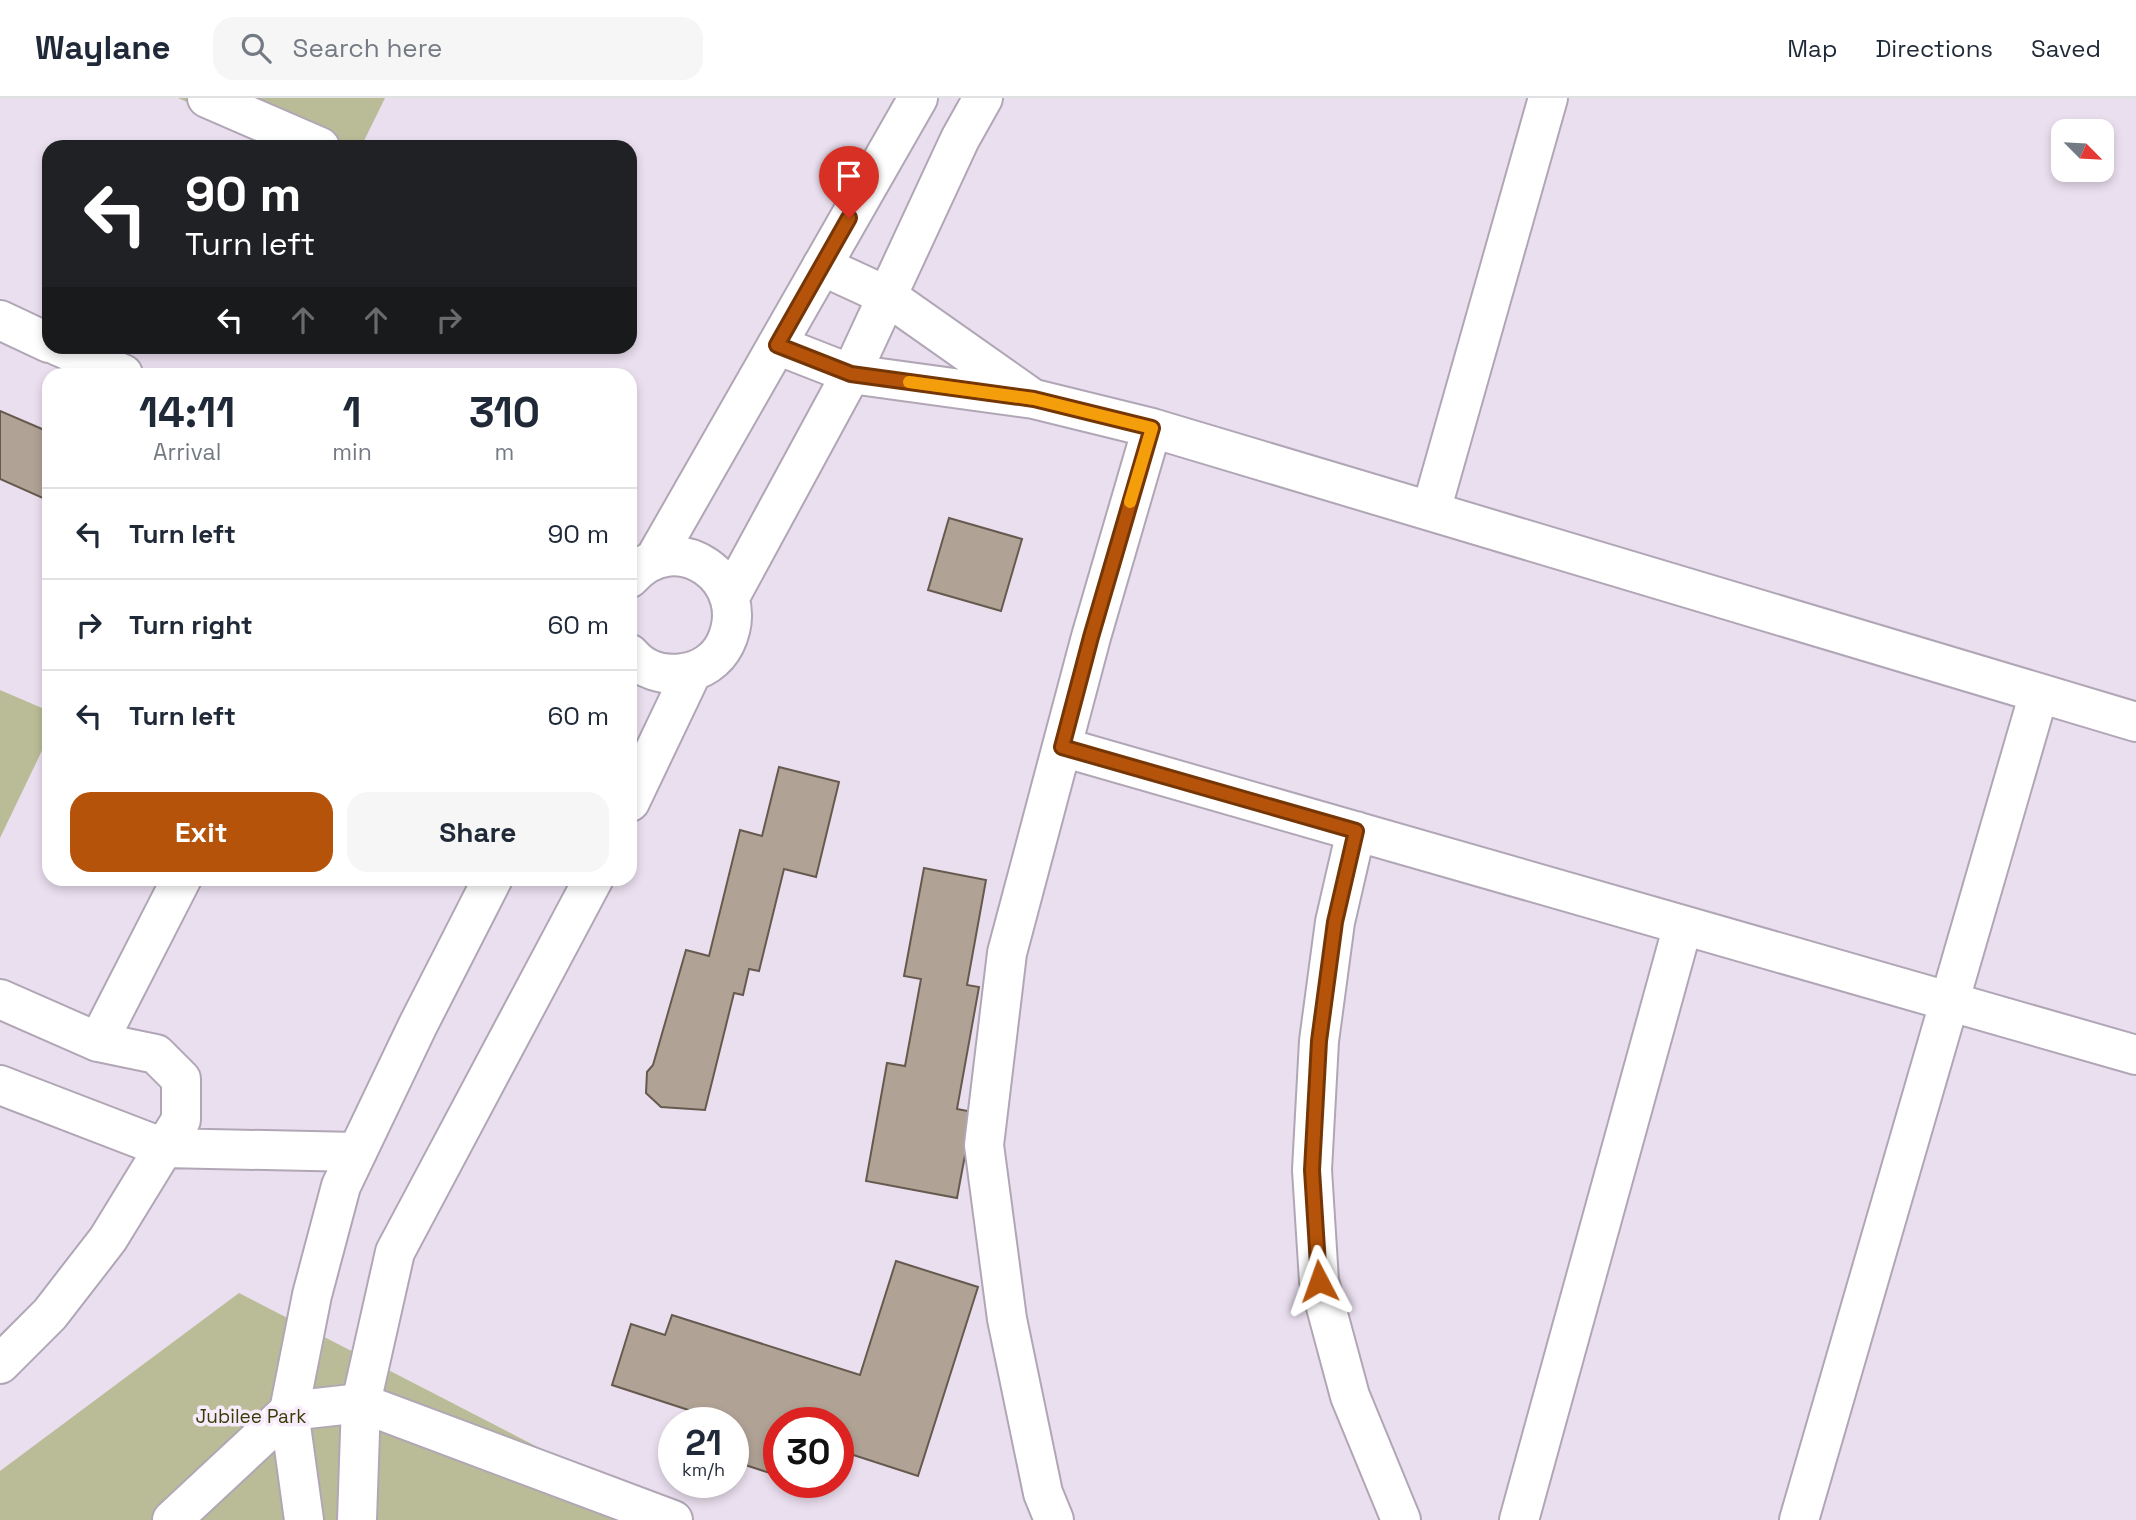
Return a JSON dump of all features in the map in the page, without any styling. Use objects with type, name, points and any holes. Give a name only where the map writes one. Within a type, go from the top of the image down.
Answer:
[{"type":"street","points":[[207,98],[304,140]]},
{"type":"street","points":[[638,569],[777,345],[918,98]]},
{"type":"street","points":[[730,597],[851,374],[960,139],[983,98]]},
{"type":"street","points":[[1431,511],[1548,98]]},
{"type":"street","points":[[822,266],[887,296],[1034,399]]},
{"type":"street","points":[[0,320],[42,340]]},
{"type":"street","points":[[777,345],[851,374],[1034,399],[1152,428],[2136,722]]},
{"type":"street","points":[[77,354],[109,368]]},
{"type":"street","points":[[1054,1520],[1043,1493],[1007,1319],[984,1145],[1007,953],[1091,637],[1152,428]]},
{"type":"street","points":[[637,661],[652,671],[672,675],[692,672],[709,664],[722,650],[730,633],[733,615],[730,597],[721,580],[708,567],[691,559],[672,556],[638,569]]},
{"type":"street","points":[[637,787],[692,672]]},
{"type":"street","points":[[1799,1520],[2039,693]]},
{"type":"street","points":[[1062,747],[2136,1055]]},
{"type":"street","points":[[1356,831],[1335,922],[1319,1041],[1312,1170],[1318,1268],[1319,1281],[1350,1396],[1401,1520]]},
{"type":"street","points":[[98,1042],[178,886]]},
{"type":"street","points":[[304,1520],[289,1411],[312,1295],[341,1186],[418,1025],[489,886]]},
{"type":"street","points":[[357,1520],[361,1403],[395,1252],[590,886]]},
{"type":"street","points":[[1519,1520],[1683,925]]},
{"type":"street","points":[[0,999],[98,1042],[156,1054],[181,1079],[181,1120],[108,1239],[50,1314],[0,1364]]},
{"type":"street","points":[[0,1084],[164,1148],[357,1152]]},
{"type":"street","points":[[172,1520],[289,1411],[361,1403],[673,1520]]},
{"type":"green space","points":[[178,98],[385,98],[364,140],[271,140]]},
{"type":"green space","points":[[0,690],[42,708],[42,751],[0,838]]},
{"type":"green space","name":"Jubilee Park","points":[[239,1293],[679,1520],[0,1520],[0,1471]]},
{"type":"building","points":[[0,411],[42,429],[42,498],[0,479]]},
{"type":"building","points":[[949,518],[1022,539],[1001,611],[928,590]]},
{"type":"building","points":[[779,767],[839,782],[816,877],[784,869],[759,971],[749,969],[743,995],[734,993],[705,1110],[661,1107],[646,1093],[647,1072],[653,1065],[686,950],[709,956],[740,830],[762,836]]},
{"type":"building","points":[[924,868],[986,880],[967,985],[979,987],[957,1109],[973,1112],[957,1198],[866,1181],[887,1063],[905,1066],[921,979],[904,976]]},
{"type":"building","points":[[896,1261],[978,1287],[918,1476],[854,1455],[854,1407],[763,1407],[763,1471],[749,1466],[749,1407],[679,1407],[612,1385],[631,1324],[665,1335],[672,1315],[860,1375]]},
{"type":"slow traffic","points":[[909,382],[1034,399],[1152,428],[1130,502]]},
{"type":"route","points":[[849,218],[777,345],[851,374],[1034,399],[1152,428],[1062,747],[1356,831],[1335,922],[1319,1041],[1312,1170],[1319,1281]]}]
